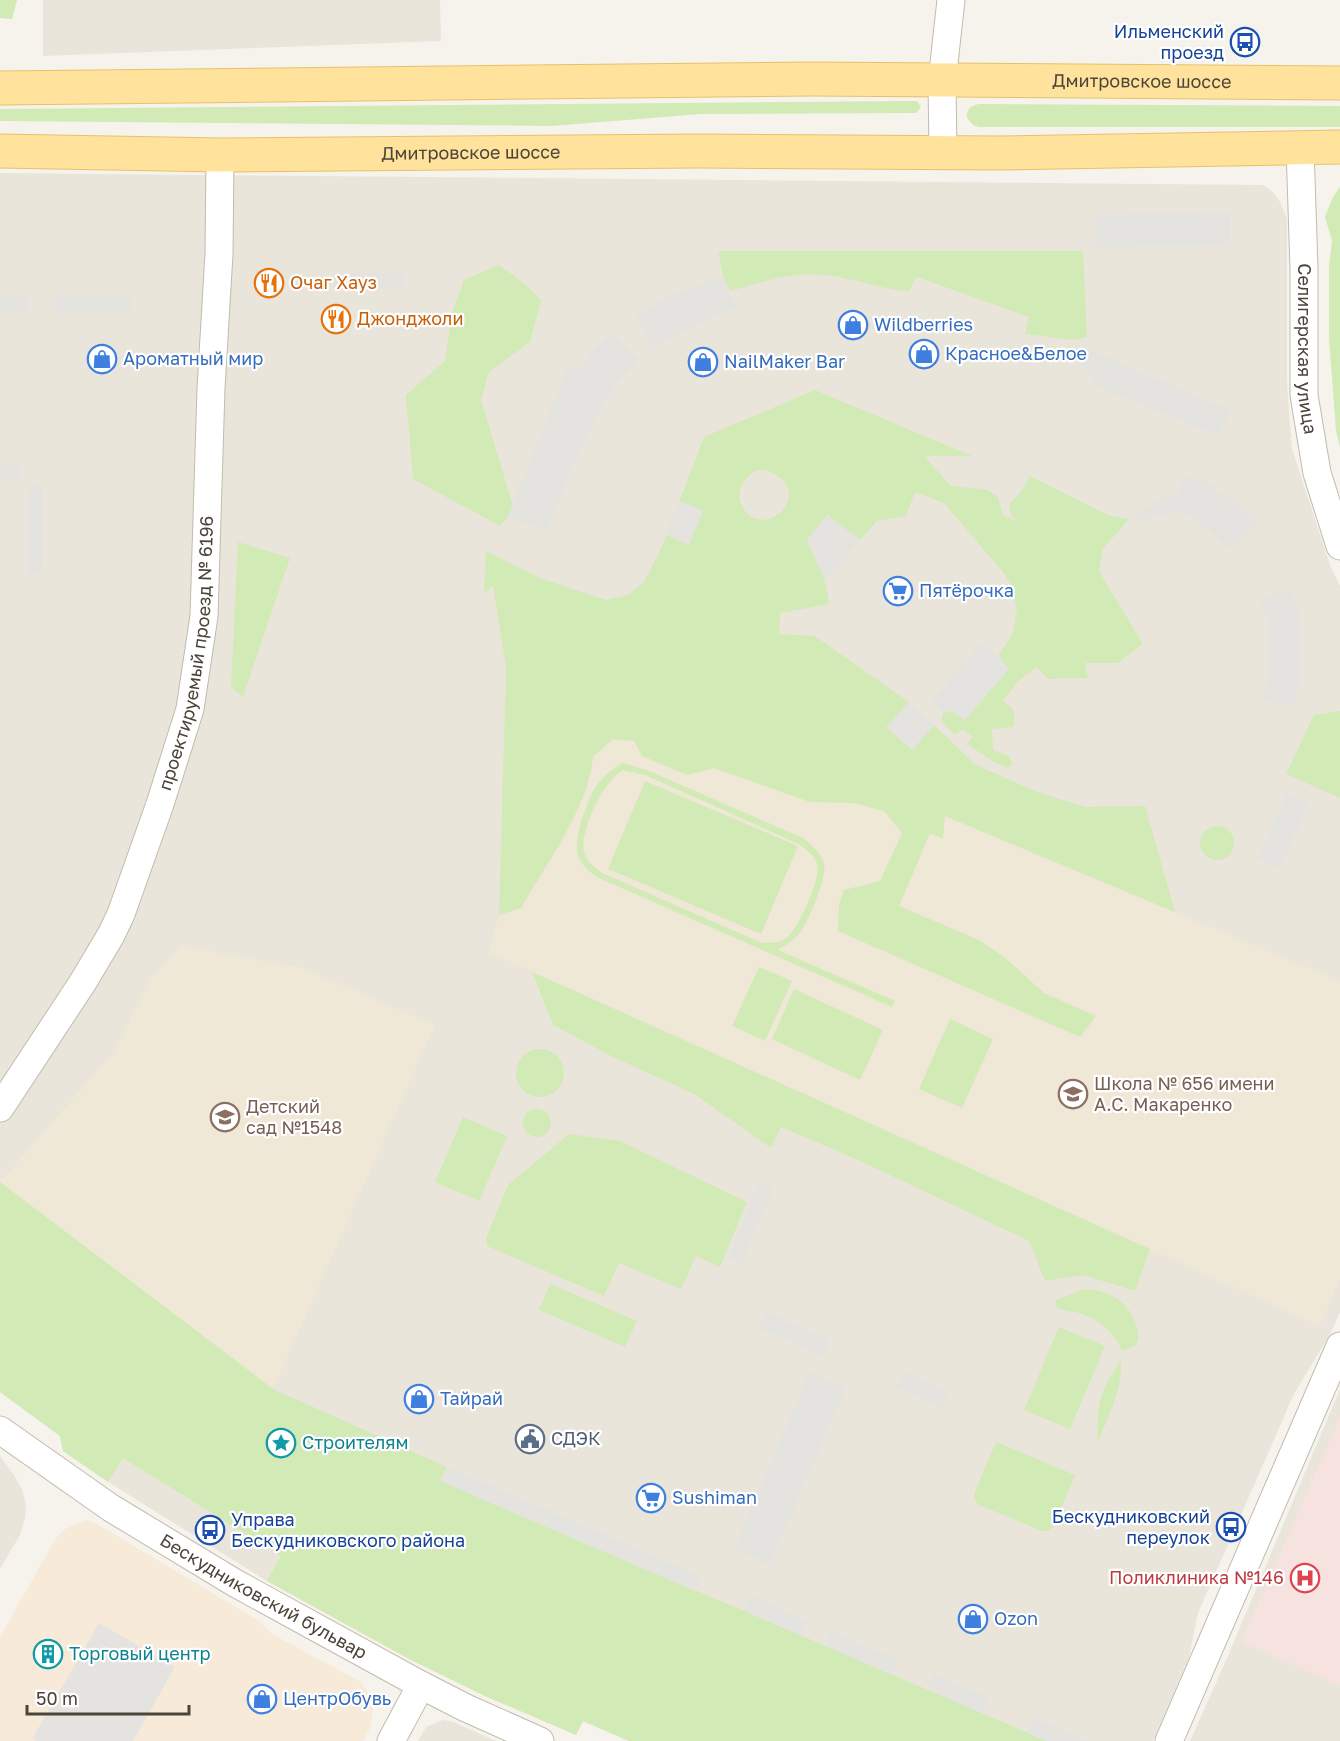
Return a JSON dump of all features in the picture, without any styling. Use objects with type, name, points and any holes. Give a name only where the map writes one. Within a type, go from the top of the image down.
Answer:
[{"type":"main road","name":"Дмитровское шоссе","points":[[0,88],[801,79],[1340,83]]},
{"type":"main road","name":"Дмитровское шоссе","points":[[0,151],[220,155],[697,151],[943,153],[1340,147]]},
{"type":"street","points":[[943,153],[942,81],[951,0]]},
{"type":"street","name":"Селигерская улица","points":[[1300,147],[1304,259],[1304,395],[1317,473],[1340,546]]},
{"type":"street","name":"проектируемый проезд № 6196","points":[[0,1108],[83,982],[111,935],[160,804],[190,709],[204,616],[211,388],[219,254],[220,155]]},
{"type":"street","points":[[1169,1741],[1340,1346]]},
{"type":"street","name":"Бескудниковский бульвар","points":[[0,1430],[111,1508],[235,1583],[421,1685],[540,1741]]},
{"type":"street","points":[[391,1741],[421,1685]]},
{"type":"shaded area","points":[[43,0],[440,0],[441,41],[43,56]]},
{"type":"shaded area","points":[[0,173],[1263,185],[1273,192],[1287,219],[1287,383],[1292,449],[1330,565],[1340,586],[1340,1312],[1330,1334],[1294,1394],[1198,1613],[1189,1657],[1153,1741],[629,1741],[583,1721],[576,1735],[485,1696],[411,1660],[267,1581],[108,1482],[63,1451],[60,1436],[0,1392]]},
{"type":"shaded area","points":[[1230,213],[1230,246],[1095,247],[1095,215]]},
{"type":"shaded area","points":[[334,273],[404,273],[404,289],[333,289]]},
{"type":"shaded area","points":[[723,276],[737,308],[686,329],[654,347],[635,317],[669,296]]},
{"type":"shaded area","points":[[0,295],[27,296],[26,312],[0,311]]},
{"type":"shaded area","points":[[55,296],[131,297],[131,313],[55,312]]},
{"type":"shaded area","points":[[611,333],[639,359],[615,386],[602,407],[567,480],[547,530],[508,517],[568,367],[579,371],[593,349]]},
{"type":"shaded area","points":[[1088,349],[1232,411],[1218,436],[1095,386],[1073,350]]},
{"type":"shaded area","points":[[0,465],[20,465],[20,479],[0,479]]},
{"type":"shaded area","points":[[1181,477],[1202,480],[1220,491],[1258,524],[1230,551],[1208,529],[1182,513],[1162,514],[1141,523],[1135,517],[1157,500],[1178,493]]},
{"type":"shaded area","points":[[28,486],[42,486],[42,573],[28,573]]},
{"type":"shaded area","points":[[680,501],[703,511],[689,545],[666,535]]},
{"type":"shaded area","points":[[827,515],[860,540],[825,580],[807,540]]},
{"type":"shaded area","points":[[1292,591],[1300,621],[1300,677],[1295,705],[1272,703],[1262,698],[1269,676],[1269,624],[1261,601],[1273,593]]},
{"type":"shaded area","points":[[981,642],[1009,669],[965,720],[952,711],[943,712],[930,700],[946,685]]},
{"type":"shaded area","name":"Школа № 656 имени А.С. Макаренко","points":[[506,667],[887,792],[1340,981],[1340,1279],[1320,1326],[489,952],[499,915]]},
{"type":"shaded area","points":[[909,702],[934,725],[912,750],[886,727]]},
{"type":"shaded area","points":[[1287,793],[1309,803],[1280,868],[1258,858]]},
{"type":"shaded area","name":"Детский сад №1548","points":[[181,946],[303,968],[435,1025],[273,1389],[0,1182],[112,1054],[151,978]]},
{"type":"shaded area","points":[[759,1183],[773,1189],[741,1264],[727,1258]]},
{"type":"shaded area","points":[[766,1312],[831,1340],[824,1356],[759,1328]]},
{"type":"shaded area","points":[[904,1371],[949,1392],[942,1408],[896,1388]]},
{"type":"shaded area","points":[[809,1373],[846,1388],[770,1564],[734,1549]]},
{"type":"shaded area","points":[[1340,1389],[1340,1741],[1190,1741],[1228,1656]]},
{"type":"shaded area","name":"Поликлиника №146","points":[[1340,1417],[1340,1685],[1241,1642]]},
{"type":"shaded area","points":[[0,1456],[22,1489],[26,1505],[20,1535],[0,1569]]},
{"type":"shaded area","points":[[447,1467],[701,1576],[695,1591],[440,1481]]},
{"type":"shaded area","points":[[86,1520],[97,1524],[256,1619],[274,1635],[359,1681],[371,1699],[373,1712],[370,1728],[363,1741],[0,1741],[0,1637],[56,1538],[65,1529]]},
{"type":"shaded area","points":[[750,1595],[808,1621],[801,1635],[744,1610]]},
{"type":"shaded area","points":[[99,1623],[175,1667],[133,1741],[36,1741],[32,1739]]},
{"type":"shaded area","points":[[832,1631],[899,1660],[892,1675],[825,1645]]},
{"type":"shaded area","points":[[934,1674],[989,1698],[982,1713],[927,1689]]},
{"type":"shaded area","points":[[1033,1718],[1089,1741],[1047,1741],[1027,1733]]},
{"type":"shaded area","points":[[443,1720],[451,1721],[496,1741],[418,1741],[426,1727]]},
{"type":"green space","points":[[0,0],[17,0],[12,19],[0,18]]},
{"type":"green space","points":[[917,101],[921,107],[916,113],[701,114],[552,126],[0,121],[0,109]]},
{"type":"green space","points":[[979,104],[1340,106],[1340,127],[979,127],[973,125],[967,118],[967,113],[973,106]]},
{"type":"green space","points":[[1340,187],[1340,447],[1336,431],[1329,338],[1329,267],[1332,241],[1325,217]]},
{"type":"green space","points":[[718,251],[1083,251],[1087,337],[1074,340],[1025,334],[1029,317],[917,277],[909,291],[814,274],[778,278],[730,291],[723,276]]},
{"type":"green space","points":[[499,265],[525,284],[541,300],[530,342],[489,372],[481,400],[513,506],[508,517],[500,526],[413,479],[406,395],[445,361],[452,313],[464,280]]},
{"type":"green space","points":[[815,390],[972,456],[924,456],[951,486],[988,490],[998,497],[1003,515],[1018,522],[1011,515],[1009,505],[1023,489],[1030,476],[1108,515],[1129,519],[1103,549],[1099,571],[1143,644],[1118,663],[1085,663],[1088,678],[1048,679],[1036,667],[1017,682],[1003,701],[1014,712],[1013,727],[992,729],[993,750],[1009,756],[1013,763],[1008,768],[994,762],[967,744],[973,737],[963,729],[955,735],[941,721],[943,712],[952,711],[1008,669],[998,656],[1013,633],[1017,608],[1010,584],[1003,572],[944,503],[915,492],[906,516],[877,521],[860,540],[827,515],[807,540],[825,580],[829,604],[780,613],[779,634],[815,636],[909,702],[887,727],[912,750],[934,725],[976,765],[1035,791],[1085,807],[1145,806],[1175,912],[945,816],[943,839],[930,833],[899,906],[979,940],[1004,957],[1044,993],[1096,1016],[1080,1037],[838,931],[839,904],[844,890],[880,881],[902,833],[884,811],[854,803],[810,802],[714,768],[687,775],[642,756],[634,741],[613,739],[593,757],[590,776],[575,816],[553,855],[521,908],[499,915],[506,667],[493,586],[484,593],[486,551],[540,578],[606,600],[628,595],[644,582],[661,549],[704,437]],"holes":[[[757,470],[771,472],[779,477],[787,485],[789,494],[782,511],[765,520],[755,518],[746,512],[739,494],[743,483]]]},
{"type":"green space","points":[[238,542],[290,558],[243,697],[231,687]]},
{"type":"green space","points":[[1340,711],[1340,798],[1286,774],[1314,715]]},
{"type":"green space","points":[[622,763],[647,770],[803,838],[809,843],[824,863],[823,878],[808,919],[800,933],[778,950],[895,1001],[892,1007],[599,878],[589,871],[580,859],[577,849],[582,821],[595,788]],"holes":[[[623,770],[645,775],[799,844],[812,855],[817,864],[816,881],[796,926],[785,939],[762,943],[602,873],[589,861],[584,852],[585,832],[594,807],[608,784]]]},
{"type":"green space","points":[[645,781],[798,846],[761,934],[608,869]]},
{"type":"green space","points":[[1217,826],[1229,831],[1234,843],[1229,855],[1217,860],[1205,855],[1200,843],[1205,831]]},
{"type":"green space","points":[[759,967],[792,981],[765,1041],[732,1026]]},
{"type":"green space","points":[[532,972],[1150,1249],[1135,1291],[1083,1275],[1045,1281],[1029,1241],[858,1160],[781,1127],[771,1148],[694,1094],[613,1057],[553,1025]]},
{"type":"green space","points":[[794,989],[883,1030],[860,1080],[772,1039]]},
{"type":"green space","points":[[950,1019],[993,1039],[962,1108],[919,1089]]},
{"type":"green space","points":[[535,1049],[545,1049],[560,1059],[564,1073],[563,1082],[554,1093],[545,1097],[535,1097],[520,1087],[516,1078],[516,1068],[526,1053]]},
{"type":"green space","points":[[537,1109],[547,1113],[551,1123],[547,1133],[537,1137],[527,1133],[523,1123],[527,1113]]},
{"type":"green space","points":[[463,1117],[507,1136],[479,1201],[435,1182]]},
{"type":"green space","points":[[569,1134],[620,1141],[747,1202],[720,1267],[696,1256],[681,1289],[619,1263],[604,1296],[487,1246],[486,1238],[508,1185]]},
{"type":"green space","points":[[0,1182],[273,1389],[447,1467],[441,1481],[1047,1741],[629,1741],[583,1721],[576,1735],[485,1696],[411,1660],[267,1581],[281,1556],[123,1458],[108,1482],[63,1451],[60,1436],[0,1392]]},
{"type":"green space","points":[[550,1284],[637,1321],[625,1347],[539,1310]]},
{"type":"green space","points":[[1084,1289],[1107,1293],[1125,1306],[1134,1319],[1137,1330],[1138,1339],[1135,1346],[1122,1351],[1115,1338],[1099,1323],[1079,1313],[1055,1306],[1056,1300]]},
{"type":"green space","points":[[1059,1327],[1105,1346],[1070,1429],[1024,1410]]},
{"type":"green space","points":[[1121,1361],[1117,1392],[1098,1442],[1101,1399],[1108,1380]]},
{"type":"green space","points":[[996,1442],[1075,1475],[1053,1527],[1048,1531],[1042,1531],[979,1505],[975,1500],[974,1494]]},
{"type":"place","name":"Ильменский проезд","points":[[1245,42]]},
{"type":"place","name":"Очаг Хауз","points":[[269,283]]},
{"type":"place","name":"Джонджоли","points":[[336,319]]},
{"type":"place","name":"Wildberries","points":[[853,325]]},
{"type":"place","name":"Красное&Белое","points":[[924,354]]},
{"type":"place","name":"Ароматный мир","points":[[102,359]]},
{"type":"place","name":"NailMaker Bar","points":[[703,362]]},
{"type":"place","name":"Пятёрочка","points":[[898,591]]},
{"type":"place","name":"Школа № 656 имени А.С. Макаренко","points":[[1073,1094]]},
{"type":"place","name":"Детский сад №1548","points":[[225,1117]]},
{"type":"place","name":"Тайрай","points":[[419,1399]]},
{"type":"place","name":"СДЭК","points":[[530,1439]]},
{"type":"place","name":"Строителям","points":[[281,1443]]},
{"type":"place","name":"Sushiman","points":[[651,1498]]},
{"type":"place","name":"Бескудниковский переулок","points":[[1231,1527]]},
{"type":"place","name":"Управа Бескудниковского района","points":[[210,1530]]},
{"type":"place","name":"Поликлиника №146","points":[[1305,1578]]},
{"type":"place","name":"Ozon","points":[[973,1619]]},
{"type":"place","name":"Торговый центр","points":[[48,1654]]},
{"type":"place","name":"ЦентрОбувь","points":[[262,1699]]}]
